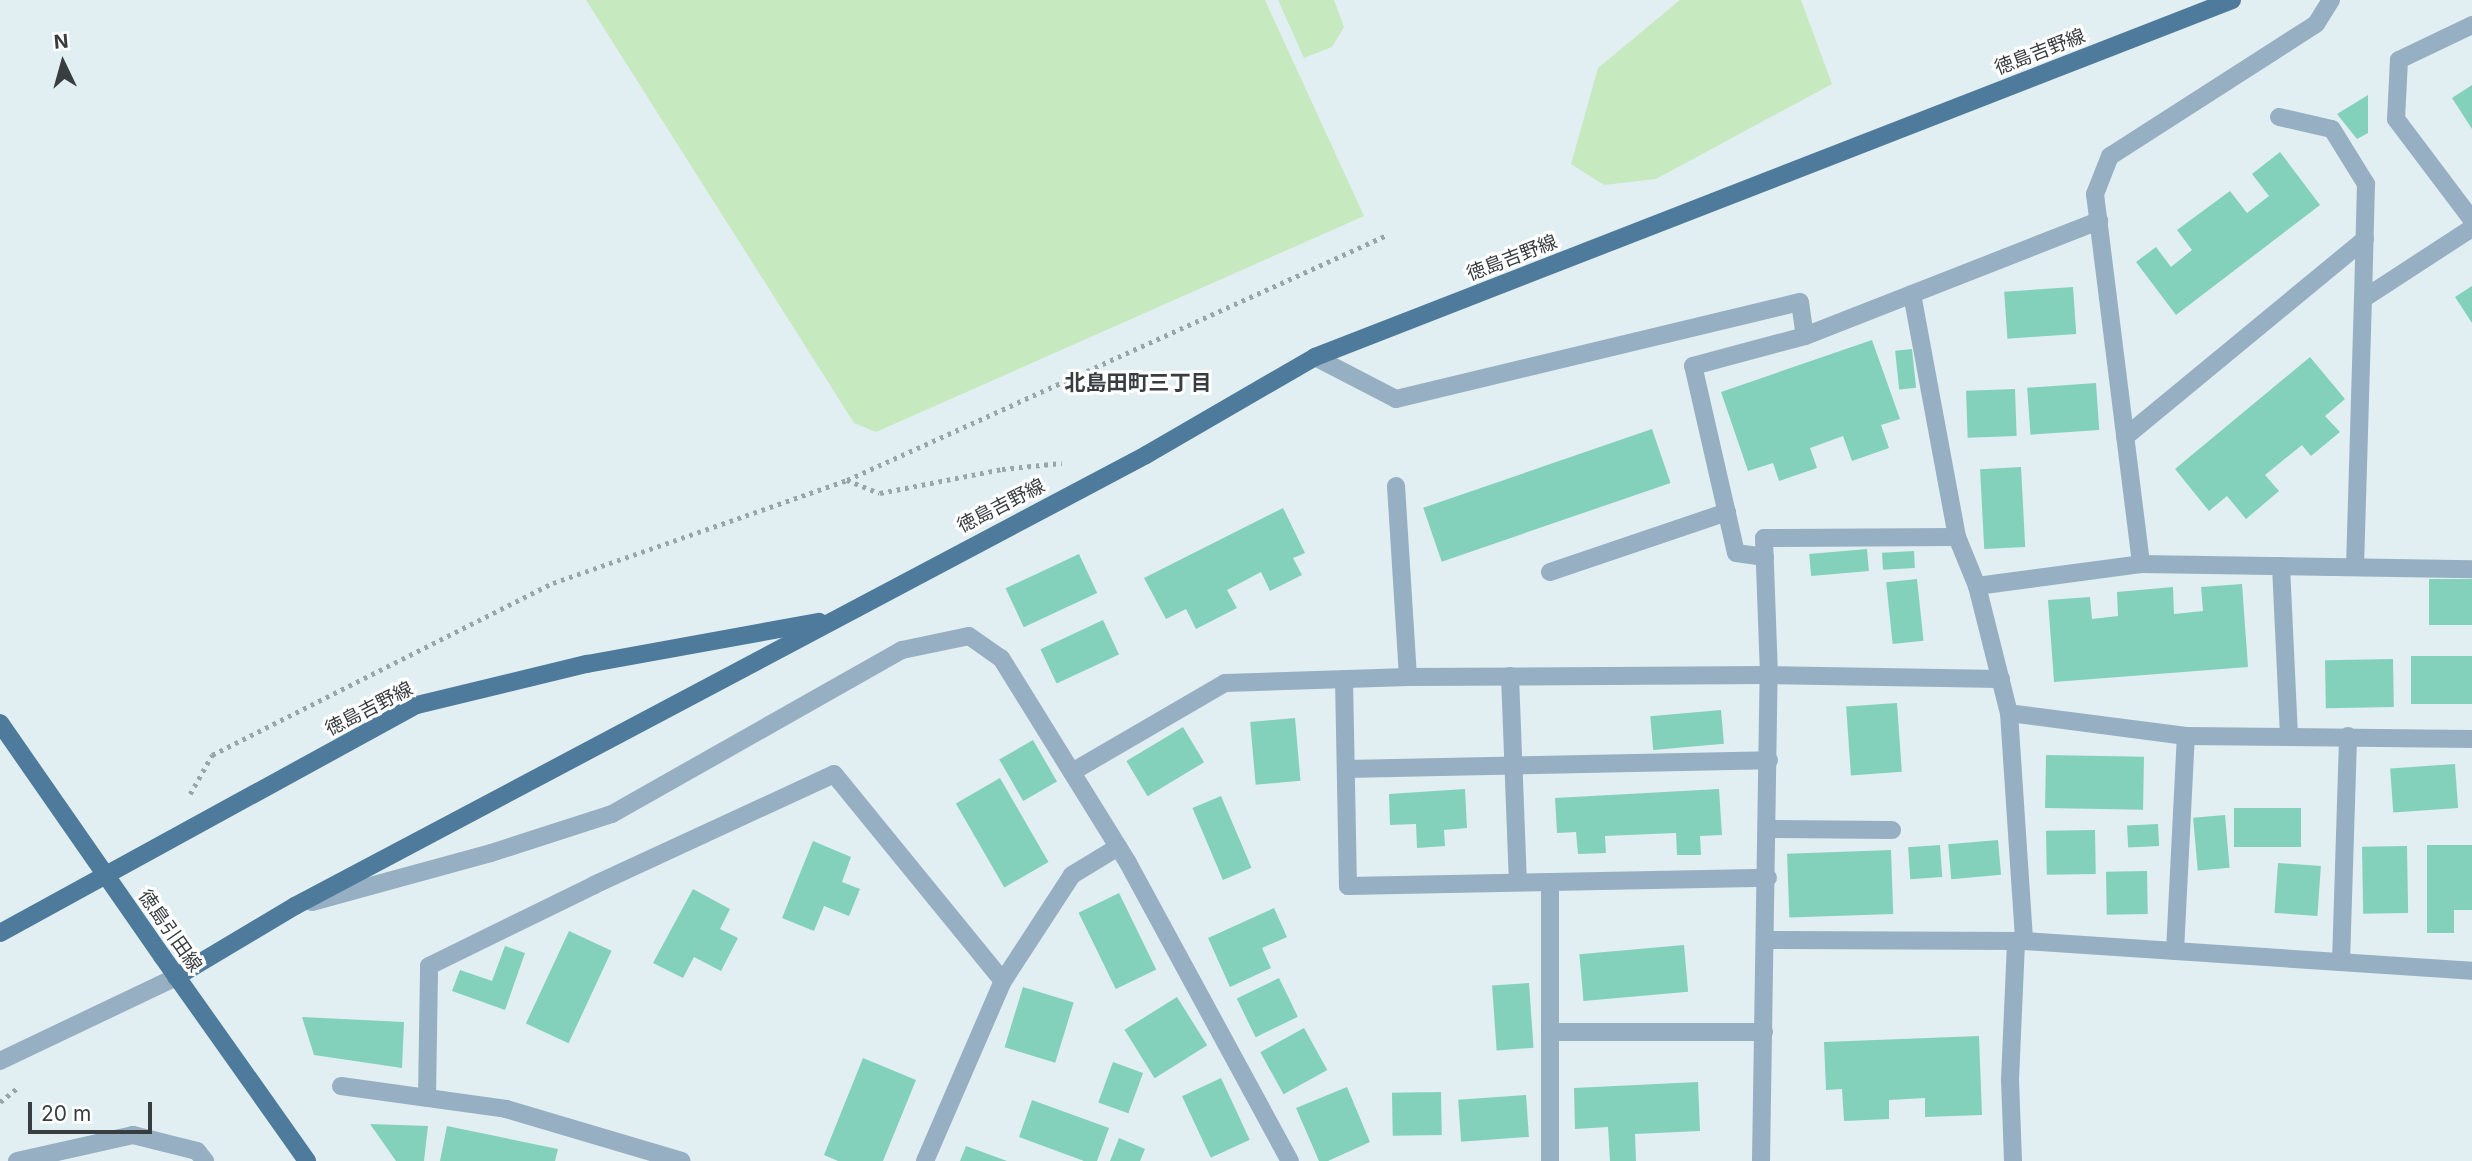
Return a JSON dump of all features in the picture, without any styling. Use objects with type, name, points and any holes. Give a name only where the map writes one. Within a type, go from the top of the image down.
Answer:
[{"type":"main road","name":"徳島吉野線","points":[[176,977],[295,906],[1146,455],[1315,357],[2232,0]]},
{"type":"main road","name":"徳島吉野線","points":[[0,933],[417,705],[587,664],[836,619]]},
{"type":"main road","name":"徳島引田線","points":[[0,723],[307,1161]]},
{"type":"street","points":[[2141,564],[2095,194],[2110,156],[2316,24],[2332,0]]},
{"type":"street","points":[[2472,25],[2399,60],[2396,119],[2472,220]]},
{"type":"street","points":[[2279,117],[2332,129],[2366,184],[2355,567]]},
{"type":"street","points":[[1765,557],[1736,553],[1693,366],[1805,336],[2099,221]]},
{"type":"street","points":[[2363,299],[2472,228]]},
{"type":"street","points":[[2125,437],[2365,239]]},
{"type":"street","points":[[1912,294],[1957,537],[1977,586],[2010,713],[2020,941],[2010,1080],[2013,1161]]},
{"type":"street","points":[[1315,357],[1396,399],[1800,302],[1805,336]]},
{"type":"street","points":[[1396,486],[1408,677]]},
{"type":"street","points":[[1550,572],[1727,512]]},
{"type":"street","points":[[1761,1161],[1769,760],[1764,538],[1957,537]]},
{"type":"street","points":[[1977,586],[2141,564],[2472,569]]},
{"type":"street","points":[[2281,566],[2289,736]]},
{"type":"street","points":[[295,906],[491,853],[612,814],[902,650],[969,636],[1001,658],[1118,847],[1290,1161]]},
{"type":"street","points":[[1072,772],[1225,683],[1510,676],[1769,675],[2001,679]]},
{"type":"street","points":[[1510,676],[1518,882]]},
{"type":"street","points":[[1344,679],[1348,886],[1768,878]]},
{"type":"street","points":[[2010,713],[2186,736],[2348,736],[2472,740]]},
{"type":"street","points":[[2175,951],[2186,736]]},
{"type":"street","points":[[2341,962],[2348,736]]},
{"type":"street","points":[[1346,769],[1769,760]]},
{"type":"street","points":[[427,1098],[429,966],[594,885],[835,774],[1003,981]]},
{"type":"street","points":[[1768,830],[1892,830]]},
{"type":"street","points":[[925,1161],[1003,981],[1072,875],[1118,847]]},
{"type":"street","points":[[1550,882],[1550,1161]]},
{"type":"street","points":[[1767,940],[2020,941],[2472,971]]},
{"type":"street","points":[[0,1061],[176,977]]},
{"type":"street","points":[[1550,1032],[1764,1032]]},
{"type":"street","points":[[341,1086],[506,1109],[681,1161]]},
{"type":"street","points":[[17,1161],[133,1135],[199,1158]]},
{"type":"path","points":[[187,800],[212,755],[553,583],[847,480],[1385,236]]},
{"type":"path","points":[[847,480],[880,493],[1002,469],[1068,463]]},
{"type":"green space","points":[[586,0],[1265,0],[1364,216],[876,432],[854,423]]},
{"type":"green space","points":[[1278,0],[1334,0],[1344,27],[1332,47],[1304,58]]},
{"type":"green space","points":[[1680,0],[1801,0],[1832,84],[1656,179],[1604,185],[1571,164],[1598,68]]},
{"type":"building","points":[[2472,85],[2472,129],[2452,98]]},
{"type":"building","points":[[2368,95],[2368,133],[2357,139],[2337,114]]},
{"type":"building","points":[[2280,152],[2320,205],[2176,315],[2136,262],[2156,247],[2171,267],[2192,250],[2177,230],[2230,191],[2247,213],[2269,196],[2252,174]]},
{"type":"building","points":[[2472,286],[2472,323],[2455,297]]},
{"type":"building","points":[[2073,287],[2076,334],[2007,339],[2004,292]]},
{"type":"building","points":[[1872,340],[1900,419],[1881,425],[1889,448],[1852,461],[1843,436],[1810,448],[1817,468],[1779,481],[1773,463],[1748,471],[1721,392]]},
{"type":"building","points":[[1912,349],[1916,388],[1899,390],[1895,351]]},
{"type":"building","points":[[2310,357],[2345,399],[2325,416],[2340,432],[2311,456],[2302,445],[2265,475],[2279,491],[2246,519],[2227,496],[2209,511],[2175,469]]},
{"type":"building","points":[[2096,383],[2099,430],[2030,435],[2027,388]]},
{"type":"building","points":[[2015,389],[2017,436],[1968,438],[1966,391]]},
{"type":"building","points":[[1652,429],[1671,483],[1442,562],[1423,508]]},
{"type":"building","points":[[2021,467],[2025,547],[1984,549],[1980,469]]},
{"type":"building","points":[[1283,508],[1305,553],[1293,558],[1302,575],[1270,591],[1261,572],[1227,590],[1237,608],[1196,629],[1186,609],[1166,619],[1144,578]]},
{"type":"building","points":[[1867,549],[1869,571],[1811,576],[1809,554]]},
{"type":"building","points":[[1914,551],[1915,568],[1883,570],[1882,553]]},
{"type":"building","points":[[1079,554],[1097,593],[1024,627],[1006,588]]},
{"type":"building","points":[[1917,579],[1923,641],[1893,644],[1886,582]]},
{"type":"building","points":[[2429,579],[2472,579],[2472,625],[2429,625]]},
{"type":"building","points":[[2242,584],[2248,667],[2054,682],[2048,600],[2090,597],[2092,619],[2118,616],[2117,592],[2173,587],[2174,614],[2203,611],[2201,587]]},
{"type":"building","points":[[1103,620],[1119,654],[1057,684],[1040,649]]},
{"type":"building","points":[[2411,656],[2472,656],[2472,704],[2411,704]]},
{"type":"building","points":[[2393,659],[2394,707],[2326,708],[2325,660]]},
{"type":"building","points":[[1897,703],[1902,772],[1851,775],[1846,707]]},
{"type":"building","points":[[1721,710],[1724,744],[1653,750],[1650,716]]},
{"type":"building","points":[[1295,718],[1300,781],[1256,785],[1250,722]]},
{"type":"building","points":[[1183,727],[1204,762],[1148,796],[1126,761]]},
{"type":"building","points":[[1033,740],[1057,782],[1023,801],[999,760]]},
{"type":"building","points":[[2046,755],[2144,757],[2143,810],[2045,808]]},
{"type":"building","points":[[2455,764],[2458,808],[2393,812],[2390,769]]},
{"type":"building","points":[[1000,778],[1048,862],[1004,888],[956,804]]},
{"type":"building","points":[[1465,789],[1467,828],[1444,830],[1445,846],[1417,848],[1416,824],[1390,825],[1389,794]]},
{"type":"building","points":[[1719,789],[1722,835],[1700,836],[1701,855],[1677,855],[1676,833],[1605,836],[1606,853],[1578,854],[1576,832],[1557,833],[1555,798]]},
{"type":"building","points":[[1221,796],[1251,868],[1223,880],[1192,808]]},
{"type":"building","points":[[2234,808],[2301,808],[2301,847],[2234,847]]},
{"type":"building","points":[[2225,815],[2230,868],[2198,871],[2193,818]]},
{"type":"building","points":[[2158,824],[2159,846],[2128,848],[2127,826]]},
{"type":"building","points":[[2095,830],[2096,874],[2047,875],[2046,831]]},
{"type":"building","points":[[1998,840],[2001,875],[1951,879],[1948,844]]},
{"type":"building","points":[[813,841],[851,857],[842,882],[860,889],[849,916],[824,906],[814,931],[782,918]]},
{"type":"building","points":[[1940,845],[1942,877],[1910,879],[1908,847]]},
{"type":"building","points":[[2427,845],[2472,845],[2472,910],[2454,910],[2454,933],[2427,933]]},
{"type":"building","points":[[2407,846],[2408,913],[2363,914],[2362,847]]},
{"type":"building","points":[[1891,850],[1893,914],[1789,918],[1787,854]]},
{"type":"building","points":[[2278,863],[2321,866],[2317,916],[2275,913]]},
{"type":"building","points":[[2147,871],[2148,914],[2107,915],[2106,872]]},
{"type":"building","points":[[693,889],[730,909],[720,929],[738,938],[721,971],[694,957],[683,978],[653,963]]},
{"type":"building","points":[[1119,893],[1156,969],[1116,989],[1079,913]]},
{"type":"building","points":[[1274,908],[1287,937],[1262,948],[1271,968],[1230,987],[1208,938]]},
{"type":"building","points":[[569,931],[612,951],[568,1043],[526,1023]]},
{"type":"building","points":[[1684,945],[1688,992],[1583,1001],[1579,954]]},
{"type":"building","points":[[505,946],[525,953],[505,1010],[452,991],[460,970],[492,981]]},
{"type":"building","points":[[1279,978],[1298,1017],[1256,1037],[1237,999]]},
{"type":"building","points":[[1529,983],[1534,1048],[1497,1050],[1492,986]]},
{"type":"building","points":[[1023,987],[1074,1002],[1055,1063],[1005,1047]]},
{"type":"building","points":[[1177,997],[1207,1045],[1155,1078],[1124,1030]]},
{"type":"building","points":[[302,1017],[404,1022],[402,1068],[314,1055]]},
{"type":"building","points":[[1304,1028],[1327,1070],[1284,1094],[1260,1052]]},
{"type":"building","points":[[1979,1036],[1982,1115],[1925,1117],[1925,1098],[1889,1100],[1889,1119],[1844,1121],[1842,1089],[1826,1090],[1824,1042]]},
{"type":"building","points":[[863,1058],[916,1080],[883,1161],[838,1161],[824,1155]]},
{"type":"building","points":[[1113,1062],[1143,1073],[1128,1113],[1098,1102]]},
{"type":"building","points":[[1221,1078],[1250,1140],[1211,1158],[1182,1096]]},
{"type":"building","points":[[1698,1082],[1700,1131],[1635,1134],[1636,1161],[1610,1161],[1608,1127],[1575,1129],[1574,1088]]},
{"type":"building","points":[[1347,1087],[1370,1142],[1328,1161],[1319,1161],[1296,1108]]},
{"type":"building","points":[[1441,1092],[1442,1135],[1393,1136],[1392,1093]]},
{"type":"building","points":[[1526,1095],[1529,1137],[1461,1142],[1458,1100]]},
{"type":"building","points":[[1032,1100],[1109,1128],[1097,1161],[1084,1161],[1019,1137]]},
{"type":"building","points":[[370,1124],[428,1126],[424,1161],[396,1161]]},
{"type":"building","points":[[447,1126],[558,1149],[555,1161],[440,1161]]},
{"type":"building","points":[[1119,1138],[1145,1149],[1140,1161],[1110,1161]]},
{"type":"building","points":[[966,1146],[1007,1161],[960,1161]]},
{"type":"district","name":"北島田町三丁目","points":[[1138,383]]}]
